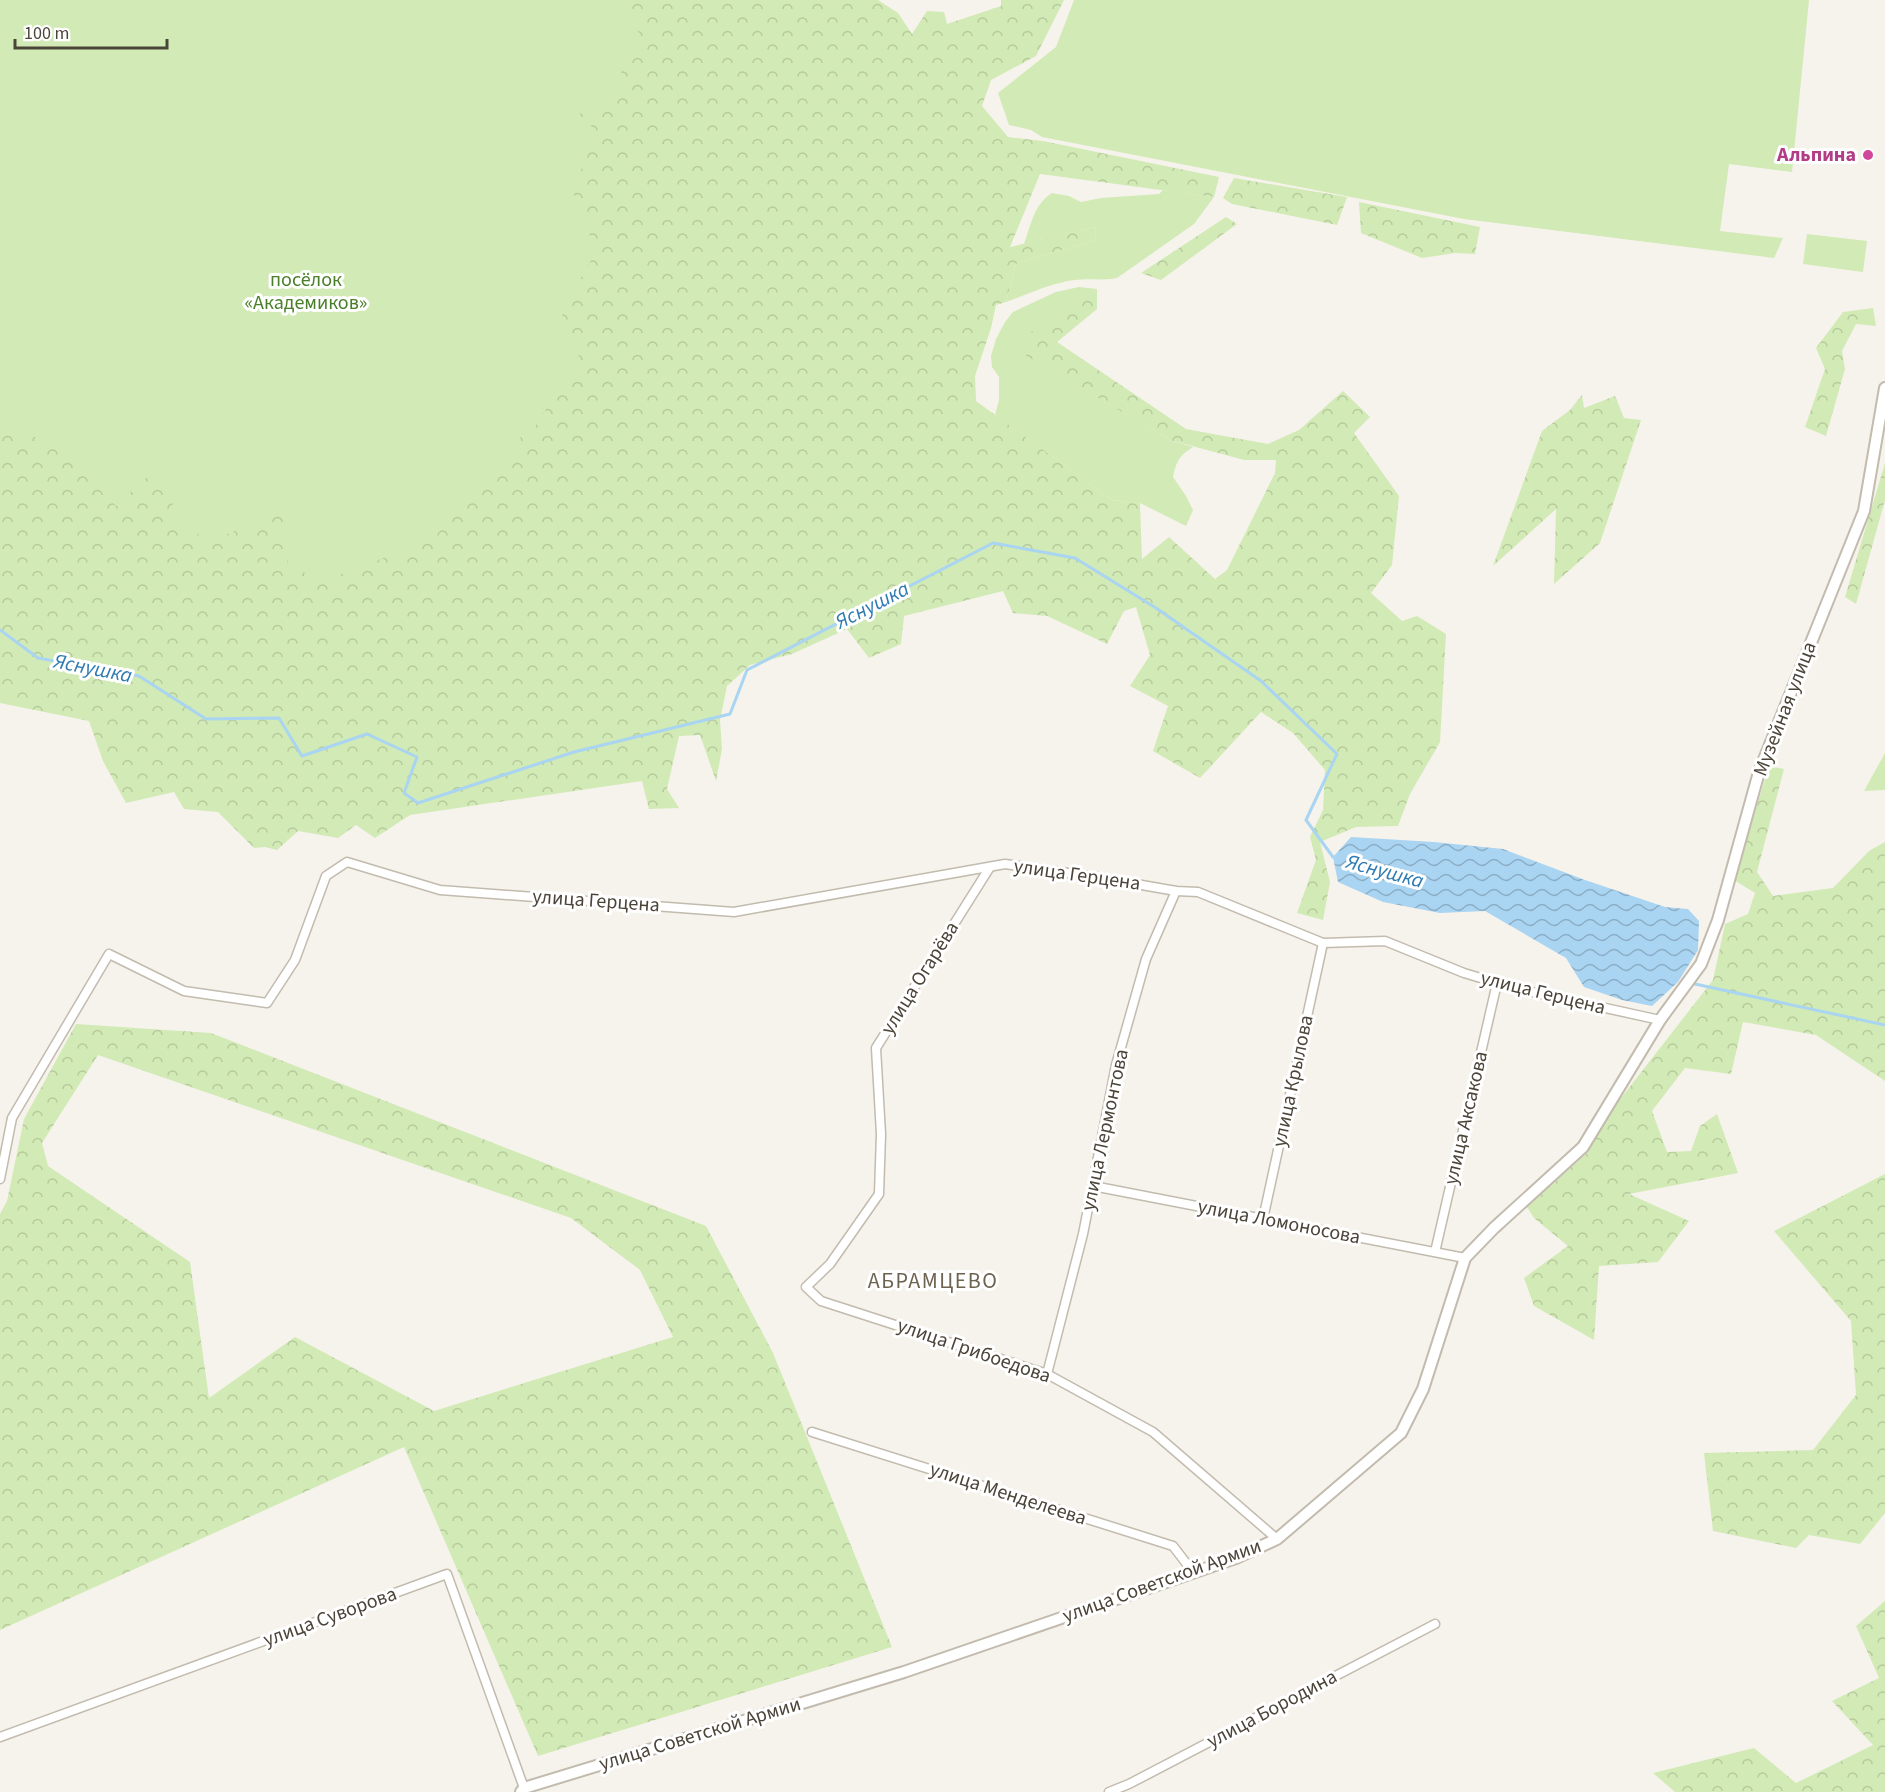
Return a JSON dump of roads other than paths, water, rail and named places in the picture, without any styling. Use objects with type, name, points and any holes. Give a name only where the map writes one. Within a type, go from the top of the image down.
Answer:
[{"type":"street","name":"Музейная улица","points":[[1660,1020],[1701,964],[1718,920],[1759,772],[1864,511],[1885,388]]},
{"type":"street","name":"улица Герцена","points":[[0,1179],[12,1118],[109,954],[184,991],[267,1003],[295,960],[326,876],[347,862],[440,890],[734,912],[1005,864],[1176,891],[1198,892],[1323,943],[1385,941],[1464,973],[1497,983],[1660,1020]]},
{"type":"street","name":"улица Огарёва","points":[[806,1287],[830,1264],[879,1194],[881,1134],[876,1048],[990,867]]},
{"type":"street","name":"улица Лермонтова","points":[[1047,1374],[1083,1234],[1116,1065],[1146,959],[1176,891]]},
{"type":"street","name":"улица Крылова","points":[[1263,1219],[1323,943]]},
{"type":"street","name":"улица Аксакова","points":[[1435,1252],[1497,983]]},
{"type":"street","name":"улица Советской Армии","points":[[522,1790],[904,1672],[1236,1558],[1277,1539],[1401,1433],[1423,1389],[1465,1258],[1494,1228],[1583,1147],[1660,1020]]},
{"type":"street","name":"улица Ломоносова","points":[[1093,1186],[1465,1258]]},
{"type":"street","name":"улица Грибоедова","points":[[806,1287],[821,1300],[1047,1374],[1154,1432],[1277,1539]]},
{"type":"street","name":"улица Менделеева","points":[[812,1432],[1173,1546],[1193,1572]]},
{"type":"street","name":"улица Суворова","points":[[0,1737],[447,1574],[522,1790]]},
{"type":"street","name":"улица Бородина","points":[[1109,1792],[1129,1784],[1435,1624]]},
{"type":"water","points":[[1351,837],[1503,849],[1665,907],[1688,909],[1699,921],[1698,950],[1678,982],[1652,1006],[1622,1000],[1584,987],[1566,958],[1485,911],[1440,913],[1383,902],[1338,882],[1333,857]]},
{"type":"waterway","name":"Яснушка","points":[[0,630],[38,658],[139,676],[206,719],[279,718],[302,756],[367,734],[417,757],[404,793],[418,803],[574,752],[730,714],[747,670],[993,543],[1075,558],[1156,608],[1261,681],[1337,754],[1306,820],[1336,858]]},
{"type":"waterway","name":"Яснушка","points":[[1695,984],[1885,1025]]},
{"type":"place","name":"Альпина","points":[[1868,155]]},
{"type":"district","name":"АБРАМЦЕВО","points":[[933,1281]]},
{"type":"park label","name":"посёлок «Академиков»","points":[[306,292]]}]
